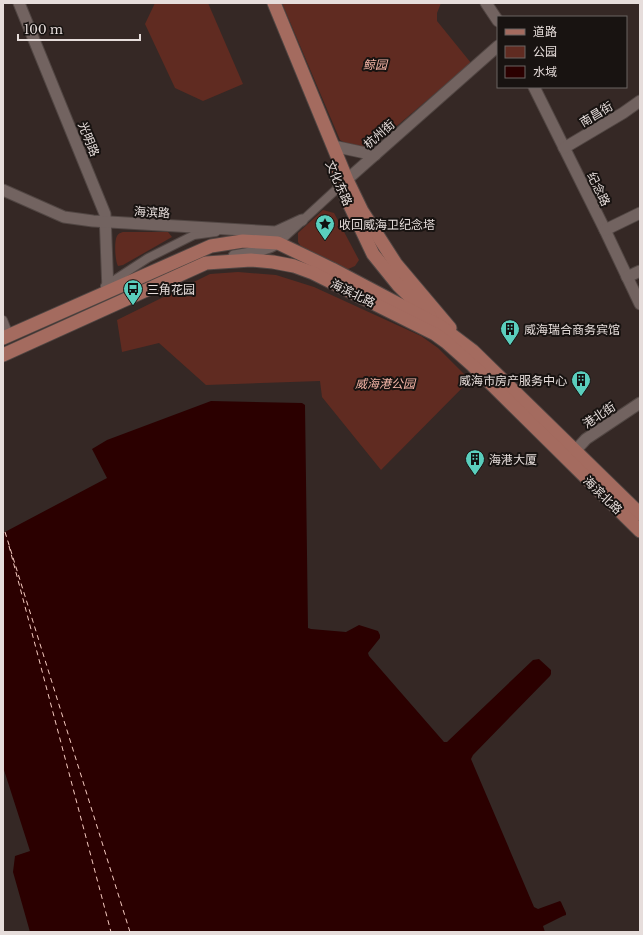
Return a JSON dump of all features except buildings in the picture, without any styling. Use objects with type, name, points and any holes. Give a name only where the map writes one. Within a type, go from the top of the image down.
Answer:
[{"type":"main road","name":"文化东路","points":[[265,3],[373,254],[398,285],[440,326],[446,342]]},
{"type":"main road","points":[[274,3],[333,146],[343,183],[396,264],[461,342],[467,361]]},
{"type":"main road","name":"海滨北路","points":[[6,337],[57,314],[108,288],[211,246],[243,241],[278,243],[440,326],[473,351],[640,514]]},
{"type":"main road","name":"海滨北路","points":[[3,355],[206,263],[251,260],[294,266],[313,273],[386,309],[435,334],[446,342],[640,531]]},
{"type":"street","name":"光明路","points":[[19,3],[105,214],[108,288]]},
{"type":"street","points":[[486,3],[497,20]]},
{"type":"street","name":"杭州街","points":[[278,243],[343,183],[497,47]]},
{"type":"street","name":"纪念路","points":[[534,88],[640,304]]},
{"type":"street","name":"南昌街","points":[[564,148],[623,113],[640,101]]},
{"type":"street","points":[[333,146],[375,155]]},
{"type":"street","name":"海滨路","points":[[3,190],[64,218],[106,223],[276,232],[302,220]]},
{"type":"street","points":[[605,230],[640,213]]},
{"type":"street","points":[[108,288],[148,258],[194,235],[230,229]]},
{"type":"street","points":[[206,263],[269,249],[278,243]]},
{"type":"street","points":[[627,276],[640,271]]},
{"type":"street","points":[[3,320],[6,337]]},
{"type":"street","name":"港北街","points":[[574,451],[586,439],[640,403]]},
{"type":"green space","points":[[155,3],[208,3],[243,84],[203,101],[175,88],[145,24]]},
{"type":"green space","name":"鲸园","points":[[282,3],[441,3],[437,13],[437,21],[471,63],[372,147],[354,148],[340,140]]},
{"type":"green space","points":[[323,210],[334,213],[359,260],[355,266],[346,270],[302,248],[298,242],[298,233]]},
{"type":"green space","points":[[123,232],[168,232],[172,237],[123,265],[118,266],[115,242],[118,235]]},
{"type":"green space","name":"威海港公园","points":[[238,272],[276,275],[314,287],[421,336],[438,348],[470,380],[381,470],[322,397],[320,381],[206,385],[159,343],[122,352],[117,320],[210,274]]},
{"type":"water","points":[[211,401],[302,403],[305,405],[308,628],[346,632],[359,625],[378,631],[380,638],[368,653],[369,656],[444,742],[447,742],[533,660],[539,659],[551,670],[550,676],[473,755],[471,759],[534,907],[538,909],[560,901],[566,913],[566,915],[543,926],[545,932],[30,932],[13,872],[15,856],[30,851],[3,767],[3,533],[107,478],[92,449],[107,440]]},
{"type":"ferry route","points":[[5,532],[130,932]]},
{"type":"ferry route","points":[[9,546],[111,932]]},
{"type":"place","name":"收回威海卫纪念塔","points":[[325,241]]},
{"type":"place","name":"三角花园","points":[[133,306]]},
{"type":"place","name":"威海瑞合商务宾馆","points":[[510,346]]},
{"type":"place","name":"威海市房产服务中心","points":[[581,397]]},
{"type":"place","name":"海港大厦","points":[[475,476]]}]
